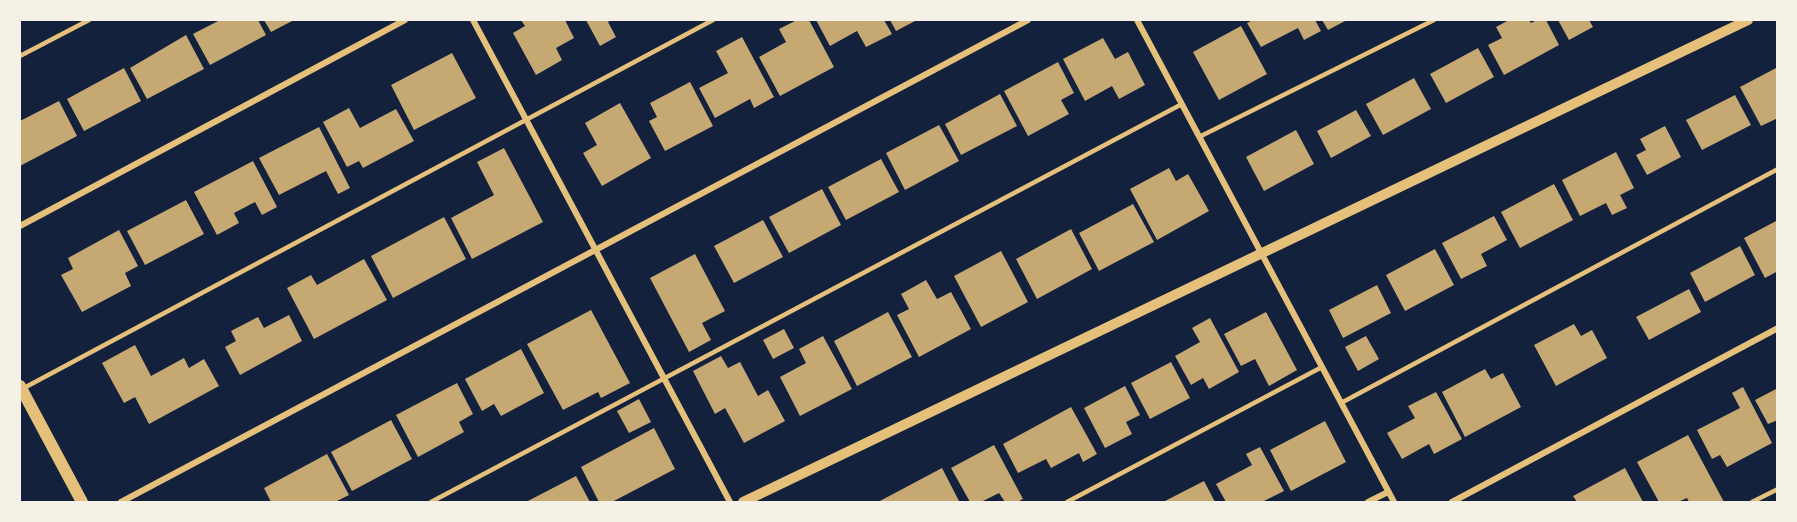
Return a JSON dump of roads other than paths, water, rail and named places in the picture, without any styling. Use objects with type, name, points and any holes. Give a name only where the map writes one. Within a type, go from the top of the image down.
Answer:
[{"type":"main road","points":[[20,389],[82,502]]},
{"type":"street","points":[[20,226],[405,20]]},
{"type":"street","points":[[473,20],[730,502]]},
{"type":"street","points":[[121,502],[1028,20]]},
{"type":"street","points":[[743,502],[1748,20]]},
{"type":"street","points":[[1140,21],[1199,137],[1394,502]]},
{"type":"street","points":[[1452,502],[1778,328]]},
{"type":"street","points":[[1368,502],[1388,492]]},
{"type":"lane","points":[[20,56],[89,20]]},
{"type":"lane","points":[[20,389],[713,20]]},
{"type":"lane","points":[[1199,137],[1434,20]]},
{"type":"lane","points":[[431,502],[1182,104]]},
{"type":"lane","points":[[1341,403],[1778,169]]},
{"type":"lane","points":[[1067,502],[1322,368]]},
{"type":"lane","points":[[1752,502],[1778,489]]}]
